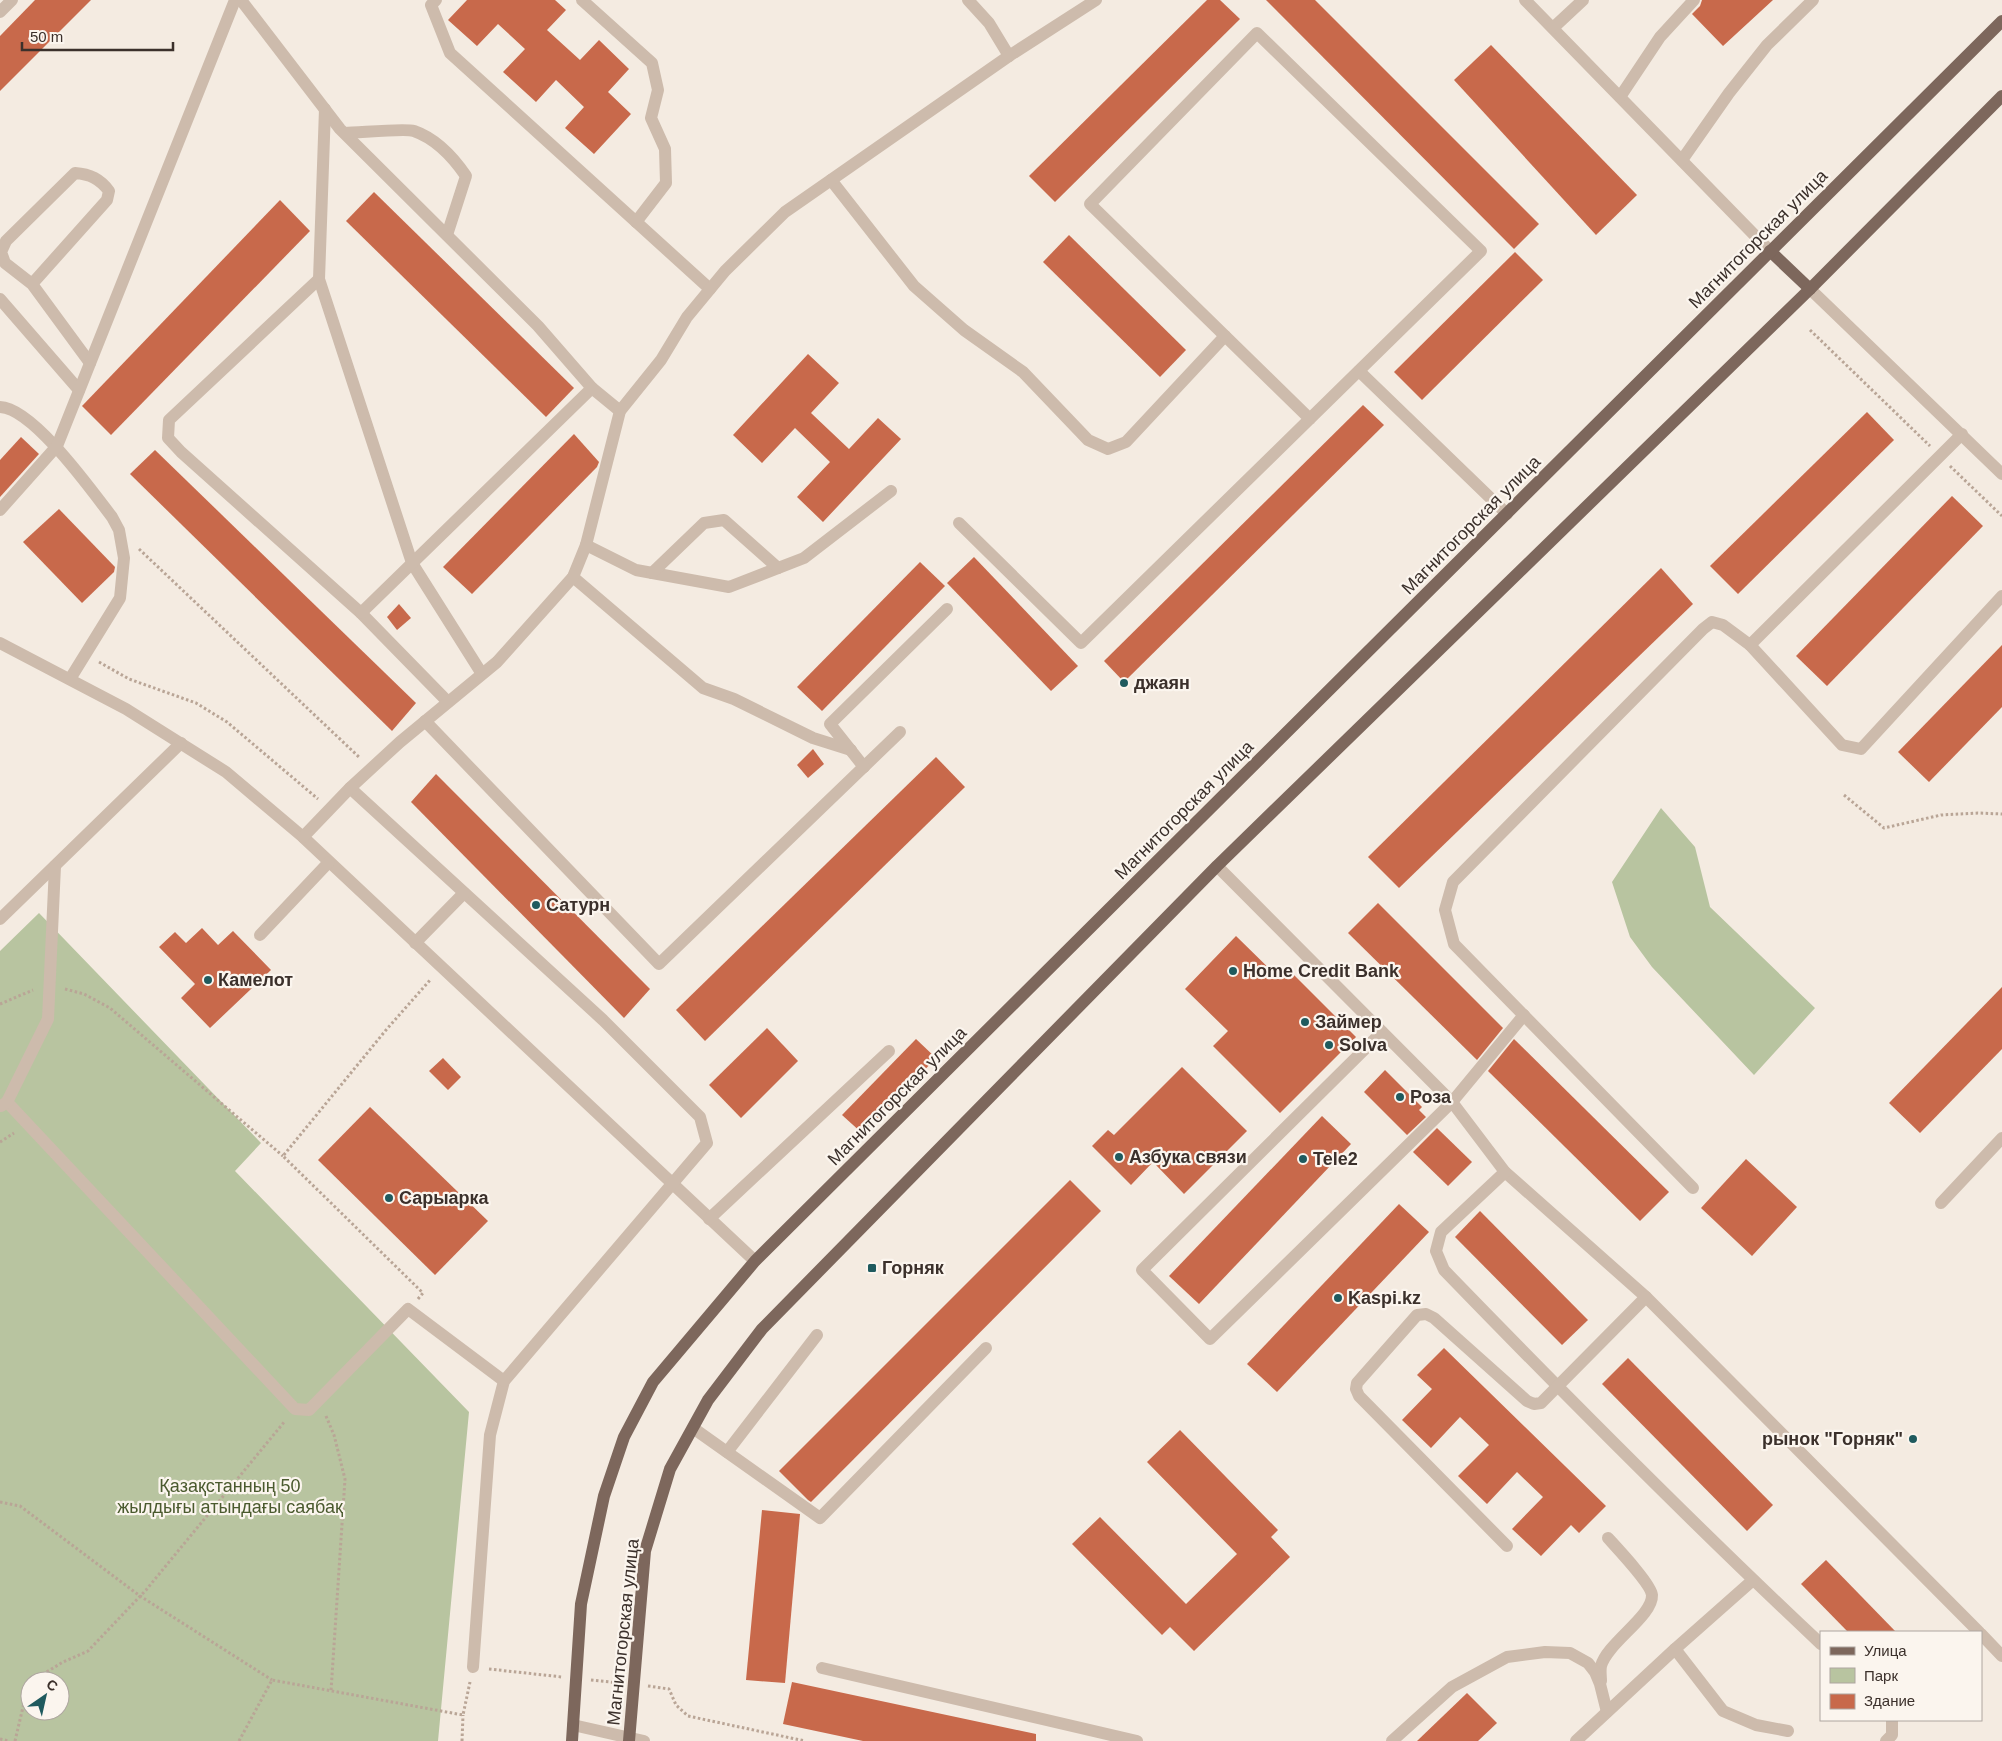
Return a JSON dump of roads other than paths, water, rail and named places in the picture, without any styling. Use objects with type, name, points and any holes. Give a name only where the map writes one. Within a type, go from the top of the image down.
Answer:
[{"type":"main road","name":"Магнитогорская улица","points":[[572,1741],[581,1604],[604,1496],[624,1437],[653,1382],[755,1261],[2002,21]]},
{"type":"main road","name":"Магнитогорская улица","points":[[629,1739],[645,1551],[670,1470],[708,1400],[762,1329],[1217,866],[1810,289],[2002,96]]},
{"type":"main road","points":[[1770,251],[1810,289]]},
{"type":"street","points":[[0,12],[12,0]]},
{"type":"street","points":[[0,510],[57,446],[235,0]]},
{"type":"street","points":[[241,0],[345,134],[538,326],[592,388],[620,411]]},
{"type":"street","points":[[436,0],[431,5],[450,53],[710,289]]},
{"type":"street","points":[[582,0],[652,63],[658,90],[651,118],[665,149],[666,183],[636,222]]},
{"type":"street","points":[[968,0],[989,23],[1009,56]]},
{"type":"street","points":[[302,837],[372,768],[497,662],[573,577],[586,545],[620,411],[661,360],[687,318],[725,271],[785,212],[1009,56],[1096,0]]},
{"type":"street","points":[[1525,0],[1770,251]]},
{"type":"street","points":[[1553,28],[1583,0]]},
{"type":"street","points":[[1620,97],[1660,37],[1694,0]]},
{"type":"street","points":[[1682,160],[1729,93],[1767,45],[1813,0]]},
{"type":"street","points":[[959,523],[1081,643],[1310,419],[1359,371],[1481,251],[1258,32],[1090,204],[1310,419]]},
{"type":"street","points":[[325,109],[318,279],[412,563],[482,674]]},
{"type":"street","points":[[345,134],[413,131],[437,143],[453,158],[466,176],[447,235]]},
{"type":"street","points":[[32,284],[107,200],[109,191],[102,181],[87,174],[75,173],[6,241],[1,252],[5,263],[32,284],[90,363]]},
{"type":"street","points":[[831,180],[914,286],[964,330],[1023,372],[1088,440],[1108,449],[1126,442],[1225,336]]},
{"type":"street","points":[[318,279],[169,420],[168,438],[361,613],[448,702]]},
{"type":"street","points":[[1810,289],[2002,474]]},
{"type":"street","points":[[0,299],[79,390]]},
{"type":"street","points":[[1359,371],[1507,514]]},
{"type":"street","points":[[361,613],[592,388]]},
{"type":"street","points":[[0,407],[6,407],[17,413],[57,446],[112,517],[119,530],[124,558],[120,598],[70,679]]},
{"type":"street","points":[[1750,645],[1962,434]]},
{"type":"street","points":[[586,545],[636,570],[729,587],[804,558],[891,490]]},
{"type":"street","points":[[652,573],[704,523],[724,520],[778,568]]},
{"type":"street","points":[[573,577],[703,688],[734,699],[813,738],[851,750]]},
{"type":"street","points":[[1693,1188],[1454,944],[1445,910],[1453,882],[1712,622],[1723,625],[1750,645],[1842,745],[1861,749],[2002,596]]},
{"type":"street","points":[[864,767],[830,724],[947,609]]},
{"type":"street","points":[[0,642],[126,709],[226,772],[302,837],[755,1261]]},
{"type":"street","points":[[426,721],[658,964],[900,732]]},
{"type":"street","points":[[0,920],[181,743]]},
{"type":"street","points":[[350,788],[603,1020],[700,1117],[707,1144],[504,1381],[490,1435],[473,1667]]},
{"type":"street","points":[[260,934],[329,862]]},
{"type":"street","points":[[55,866],[48,1019],[3,1104],[295,1409],[309,1410],[408,1309],[504,1381]]},
{"type":"street","points":[[1217,866],[1452,1102],[1505,1172],[1646,1297],[1978,1631]]},
{"type":"street","points":[[415,943],[464,893]]},
{"type":"street","points":[[1382,1032],[1142,1270],[1210,1339],[1452,1102],[1524,1015]]},
{"type":"street","points":[[709,1219],[889,1051]]},
{"type":"street","points":[[1941,1203],[2002,1138]]},
{"type":"street","points":[[1505,1172],[1441,1232],[1436,1251],[1444,1270],[1558,1388],[1753,1580],[1820,1643]]},
{"type":"street","points":[[1507,1546],[1359,1396],[1356,1389],[1357,1383],[1417,1315],[1426,1314],[1434,1318],[1527,1401],[1534,1404],[1541,1403],[1558,1388],[1646,1297]]},
{"type":"street","points":[[727,1452],[817,1335]]},
{"type":"street","points":[[693,1428],[820,1518],[986,1348]]},
{"type":"street","points":[[1600,1684],[1601,1666],[1607,1654],[1649,1607],[1652,1595],[1646,1583],[1608,1538]]},
{"type":"street","points":[[1576,1741],[1753,1580]]},
{"type":"street","points":[[1982,1635],[2002,1656]]},
{"type":"street","points":[[1675,1649],[1723,1710],[1756,1725],[1788,1731]]},
{"type":"street","points":[[1392,1741],[1452,1687],[1507,1658],[1545,1652],[1570,1653],[1588,1663],[1595,1672],[1600,1684],[1607,1712]]},
{"type":"street","points":[[822,1668],[1138,1741]]},
{"type":"street","points":[[1886,1741],[1892,1735],[1892,1721]]},
{"type":"street","name":"Магнитогорская улица","points":[[573,1725],[629,1739]]},
{"type":"street","points":[[629,1739],[644,1741]]},
{"type":"place","name":"джаян","points":[[1124,683]]},
{"type":"place","name":"Сатурн","points":[[536,905]]},
{"type":"place","name":"Home Credit Bank","points":[[1233,971]]},
{"type":"place","name":"Камелот","points":[[208,980]]},
{"type":"place","name":"Займер","points":[[1305,1022]]},
{"type":"place","name":"Solva","points":[[1329,1045]]},
{"type":"place","name":"Роза","points":[[1400,1097]]},
{"type":"place","name":"Азбука связи","points":[[1119,1157]]},
{"type":"place","name":"Tele2","points":[[1303,1159]]},
{"type":"place","name":"Сарыарка","points":[[389,1198]]},
{"type":"place","name":"Горняк","points":[[872,1268]]},
{"type":"place","name":"Kaspi.kz","points":[[1338,1298]]},
{"type":"place","name":"рынок \"Горняк\"","points":[[1913,1439]]},
{"type":"park label","name":"Қазақстанның 50 жылдығы атындағы саябақ","points":[[230,1496]]}]
